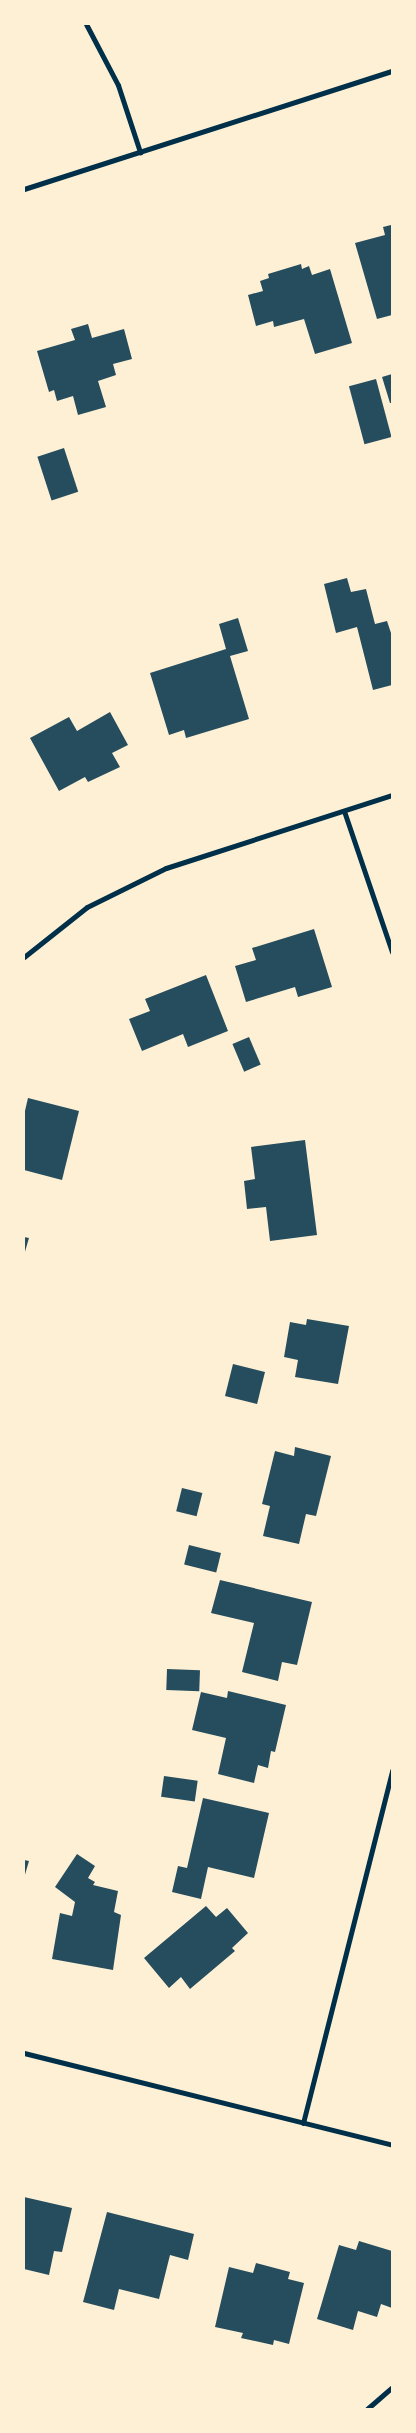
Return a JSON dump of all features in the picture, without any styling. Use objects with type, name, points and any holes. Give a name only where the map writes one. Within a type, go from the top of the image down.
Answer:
[{"type":"street","points":[[86,24],[118,85],[140,152]]},
{"type":"street","points":[[24,189],[392,71]]},
{"type":"street","points":[[24,957],[87,907],[166,868],[392,795]]},
{"type":"street","points":[[344,811],[392,952]]},
{"type":"street","points":[[303,2123],[392,1770]]},
{"type":"street","points":[[24,2053],[392,2145]]},
{"type":"street","points":[[367,2409],[392,2387]]},
{"type":"building","points":[[391,225],[392,315],[377,319],[355,243],[385,235],[383,227]]},
{"type":"building","points":[[301,264],[302,269],[309,266],[312,275],[330,269],[352,343],[315,354],[304,319],[274,327],[273,321],[256,326],[248,295],[263,291],[260,281],[269,278],[268,274]]},
{"type":"building","points":[[88,324],[92,338],[124,329],[132,359],[113,364],[116,375],[98,381],[106,407],[78,415],[73,396],[57,401],[54,390],[49,392],[37,351],[75,340],[71,329]]},
{"type":"building","points":[[392,374],[392,403],[390,403],[382,377]]},
{"type":"building","points":[[376,379],[392,437],[364,444],[349,386]]},
{"type":"building","points":[[64,448],[78,492],[52,500],[37,457]]},
{"type":"building","points":[[347,578],[351,592],[366,589],[375,624],[387,621],[392,636],[392,685],[373,690],[357,627],[336,633],[324,584]]},
{"type":"building","points":[[238,618],[248,651],[230,656],[249,719],[186,738],[184,730],[169,735],[150,673],[226,649],[219,624]]},
{"type":"building","points":[[110,712],[128,745],[112,753],[120,767],[88,782],[85,777],[59,791],[30,738],[69,717],[77,731]]},
{"type":"building","points":[[314,929],[332,987],[298,997],[295,987],[246,1002],[235,966],[256,960],[252,948]]},
{"type":"building","points":[[206,975],[228,1031],[188,1047],[183,1034],[142,1051],[129,1019],[150,1011],[145,999]]},
{"type":"building","points":[[249,1037],[261,1065],[244,1072],[232,1044]]},
{"type":"building","points":[[28,1098],[79,1111],[62,1180],[24,1170],[24,1115]]},
{"type":"building","points":[[305,1140],[317,1235],[270,1241],[266,1207],[247,1209],[244,1181],[255,1179],[251,1147]]},
{"type":"building","points":[[24,1237],[29,1238],[24,1255]]},
{"type":"building","points":[[307,1319],[349,1326],[338,1384],[295,1377],[298,1360],[284,1357],[290,1322],[306,1325]]},
{"type":"building","points":[[233,1364],[265,1372],[257,1404],[225,1396]]},
{"type":"building","points":[[295,1447],[331,1456],[316,1516],[306,1514],[299,1544],[263,1536],[270,1506],[262,1504],[275,1451],[294,1456]]},
{"type":"building","points":[[182,1488],[202,1493],[197,1516],[176,1511]]},
{"type":"building","points":[[189,1545],[221,1553],[216,1572],[184,1564]]},
{"type":"building","points":[[220,1580],[312,1602],[297,1665],[282,1662],[278,1681],[242,1672],[254,1623],[211,1613]]},
{"type":"building","points":[[167,1669],[200,1670],[199,1691],[166,1690]]},
{"type":"building","points":[[228,1691],[286,1705],[275,1752],[271,1751],[268,1768],[258,1765],[254,1783],[218,1774],[226,1738],[192,1730],[201,1692],[227,1698]]},
{"type":"building","points":[[164,1776],[198,1781],[195,1802],[161,1797]]},
{"type":"building","points":[[203,1798],[269,1813],[254,1878],[208,1867],[201,1899],[172,1892],[178,1866],[187,1868]]},
{"type":"building","points":[[77,1854],[95,1866],[88,1878],[95,1882],[93,1885],[118,1891],[114,1912],[121,1915],[113,1970],[52,1959],[60,1913],[72,1916],[75,1902],[55,1887]]},
{"type":"building","points":[[24,1860],[29,1861],[24,1878]]},
{"type":"building","points":[[206,1906],[216,1917],[227,1908],[248,1933],[232,1948],[235,1951],[190,1989],[181,1977],[169,1988],[144,1958]]},
{"type":"building","points":[[24,2197],[72,2208],[62,2252],[54,2251],[49,2275],[24,2269]]},
{"type":"building","points":[[107,2212],[194,2234],[188,2260],[170,2255],[159,2299],[119,2289],[114,2310],[83,2302]]},
{"type":"building","points":[[359,2241],[392,2251],[392,2308],[381,2304],[377,2317],[358,2311],[353,2330],[317,2319],[339,2245],[356,2250]]},
{"type":"building","points":[[256,2263],[290,2272],[288,2279],[304,2283],[289,2344],[274,2340],[273,2345],[241,2338],[243,2333],[215,2327],[229,2267],[253,2273]]}]
